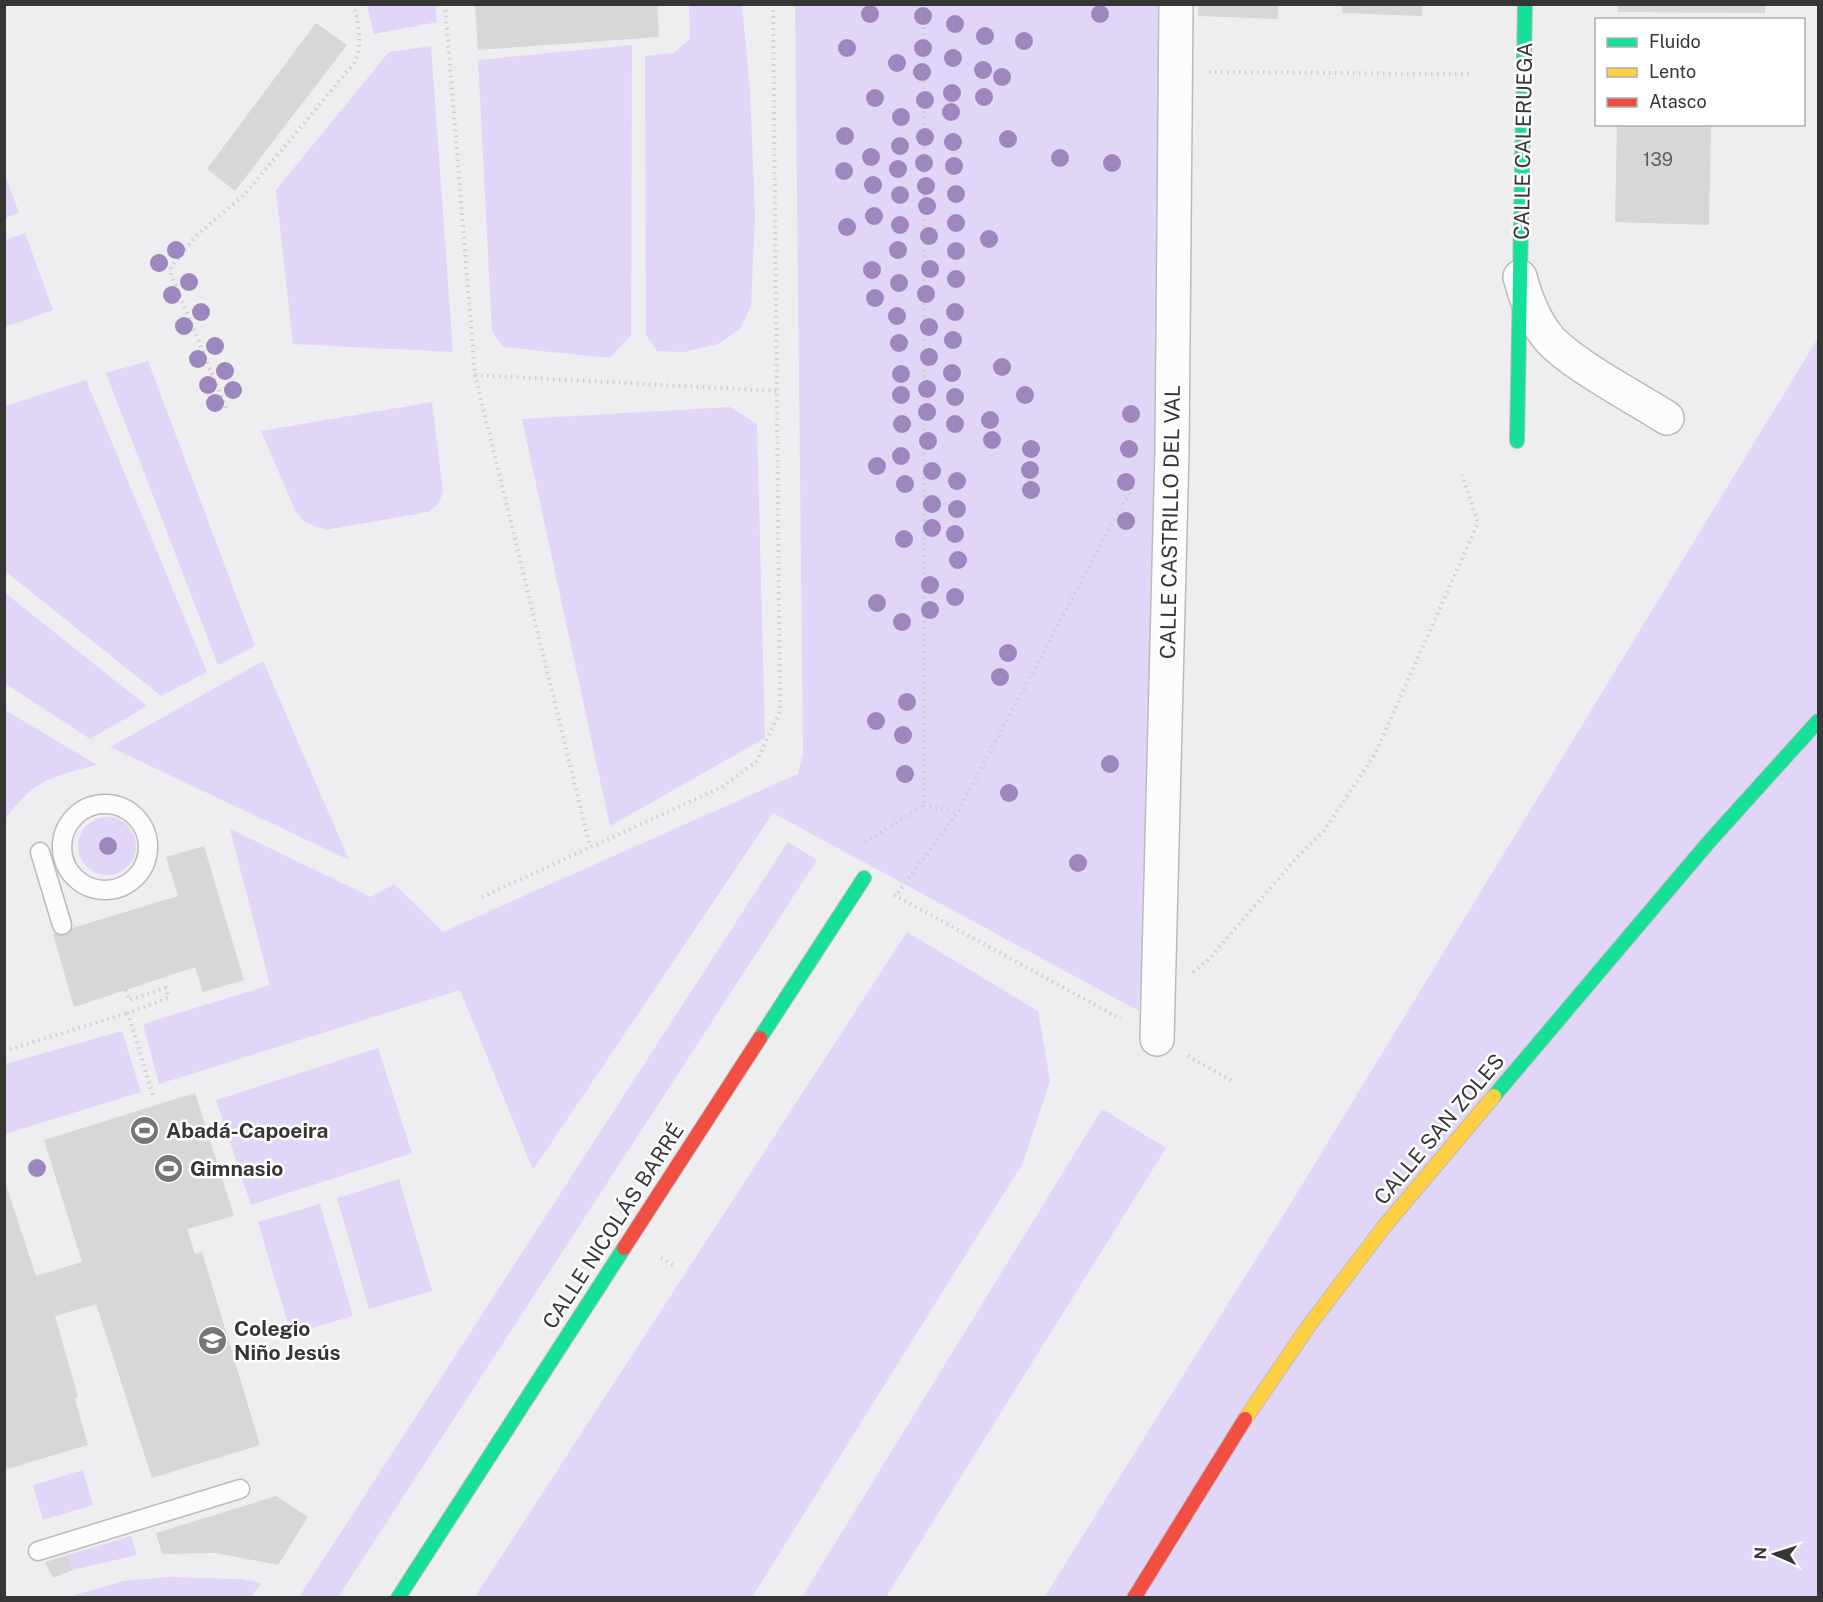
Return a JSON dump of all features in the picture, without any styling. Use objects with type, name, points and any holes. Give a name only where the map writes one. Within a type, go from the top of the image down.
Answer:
[{"type":"street","name":"CALLE CASTRILLO DEL VAL","points":[[1157,1039],[1172,450],[1176,4]]},
{"type":"street","name":"CALLE CALERUEGA","points":[[1517,441],[1525,4]]},
{"type":"street","name":"CALLE CALERUEGA","points":[[1521,277],[1535,319],[1549,338],[1565,353],[1667,418]]},
{"type":"street","name":"CALLE SAN ZOLES","points":[[1134,1598],[1233,1436],[1308,1327],[1383,1228],[1700,852],[1818,720]]},
{"type":"street","name":"CALLE NICOLÁS BARRÉ","points":[[398,1598],[864,878]]},
{"type":"lane","points":[[99,805],[113,805],[133,815],[146,833],[148,847],[146,862],[138,875],[122,887],[102,891],[89,887],[69,871],[63,846],[66,831],[73,819],[85,809],[99,805]]},
{"type":"lane","points":[[40,852],[62,925]]},
{"type":"lane","points":[[38,1551],[240,1489]]},
{"type":"path","points":[[226,408],[171,274],[171,267],[196,235],[245,194],[355,62],[360,50],[360,38],[354,4]]},
{"type":"path","points":[[445,4],[476,375],[590,847]]},
{"type":"path","points":[[482,897],[722,787],[758,761],[780,711],[773,4]]},
{"type":"path","points":[[924,4],[924,805]]},
{"type":"path","points":[[1175,71],[1469,74]]},
{"type":"path","points":[[476,375],[776,391]]},
{"type":"path","points":[[895,896],[957,813],[1124,502],[1143,477],[1172,450]]},
{"type":"path","points":[[1158,1000],[1208,960],[1299,855],[1324,831],[1375,754],[1478,523],[1462,475]]},
{"type":"path","points":[[856,848],[924,805],[957,813]]},
{"type":"path","points":[[864,878],[1234,1082]]},
{"type":"path","points":[[4,1051],[128,1013],[168,998],[166,988],[129,1000],[126,990]]},
{"type":"path","points":[[128,1013],[153,1096]]},
{"type":"shaded area","points":[[367,5],[435,5],[437,22],[374,34]]},
{"type":"shaded area","points":[[689,5],[742,5],[750,90],[755,215],[751,306],[740,329],[718,344],[684,352],[657,351],[646,335],[645,56],[674,53],[690,39]]},
{"type":"shaded area","points":[[795,5],[1163,5],[1153,738],[1139,1011],[773,813],[533,1170],[460,990],[159,1084],[143,1024],[270,985],[230,829],[371,897],[394,884],[443,932],[798,774],[803,753]]},
{"type":"shaded area","points":[[632,45],[631,335],[610,358],[503,347],[492,331],[478,60]]},
{"type":"shaded area","points":[[431,46],[453,352],[293,344],[276,190],[389,52]]},
{"type":"shaded area","points":[[5,175],[19,213],[4,218]]},
{"type":"shaded area","points":[[25,233],[53,310],[5,327],[5,240]]},
{"type":"shaded area","points":[[1818,338],[1818,1597],[1044,1598],[1283,1216]]},
{"type":"shaded area","points":[[148,361],[255,646],[218,665],[106,373]]},
{"type":"shaded area","points":[[86,380],[207,672],[161,696],[5,571],[5,406]]},
{"type":"shaded area","points":[[432,402],[443,491],[439,503],[428,512],[325,530],[303,521],[295,510],[261,431]]},
{"type":"shaded area","points":[[730,407],[757,424],[765,738],[610,826],[522,419]]},
{"type":"shaded area","points":[[5,593],[147,706],[90,739],[5,683]]},
{"type":"shaded area","points":[[263,661],[349,860],[110,747]]},
{"type":"shaded area","points":[[5,710],[97,765],[66,773],[35,787],[5,819]]},
{"type":"shaded area","points":[[101,817],[113,817],[128,825],[136,840],[136,852],[128,867],[113,875],[101,875],[86,867],[78,852],[78,840],[86,825]]},
{"type":"shaded area","points":[[788,842],[817,860],[338,1597],[299,1597]]},
{"type":"shaded area","points":[[907,932],[1038,1011],[1050,1081],[1023,1163],[752,1597],[475,1597]]},
{"type":"shaded area","points":[[122,1031],[141,1092],[5,1134],[5,1064]]},
{"type":"shaded area","points":[[378,1048],[412,1153],[251,1205],[216,1100]]},
{"type":"shaded area","points":[[1102,1109],[1166,1148],[886,1597],[802,1597]]},
{"type":"shaded area","points":[[399,1179],[432,1291],[369,1309],[337,1198]]},
{"type":"shaded area","points":[[320,1204],[353,1316],[291,1334],[258,1222]]},
{"type":"shaded area","points":[[83,1470],[93,1505],[43,1520],[33,1485]]},
{"type":"shaded area","points":[[131,1536],[137,1555],[72,1570],[68,1555]]},
{"type":"shaded area","points":[[168,1577],[241,1579],[261,1583],[251,1597],[68,1597],[124,1581]]},
{"type":"building","points":[[657,4],[659,37],[478,50],[475,5]]},
{"type":"building","points":[[1199,4],[1278,4],[1278,19],[1198,16]]},
{"type":"building","points":[[1342,4],[1422,4],[1422,16],[1342,13]]},
{"type":"building","points":[[1618,4],[1765,4],[1765,13],[1618,12]]},
{"type":"building","points":[[316,23],[347,45],[235,191],[207,169]]},
{"type":"building","points":[[1617,126],[1711,126],[1709,225],[1615,222]]},
{"type":"building","points":[[204,846],[244,980],[203,992],[195,967],[74,1007],[53,934],[178,896],[166,857]]},
{"type":"building","points":[[195,1093],[234,1216],[187,1229],[195,1254],[202,1252],[260,1445],[152,1478],[96,1304],[55,1316],[78,1397],[75,1399],[88,1445],[7,1469],[4,1460],[4,1179],[36,1276],[82,1262],[44,1140]]},
{"type":"building","points":[[276,1496],[308,1517],[278,1565],[216,1553],[162,1554],[156,1533]]},
{"type":"building","points":[[68,1555],[72,1570],[53,1578],[45,1562]]},
{"type":"traffic: fast","points":[[1517,441],[1525,4]]},
{"type":"traffic: fast","points":[[1494,1096],[1708,843],[1818,721]]},
{"type":"traffic: fast","points":[[760,1038],[864,878]]},
{"type":"traffic: fast","points":[[398,1598],[624,1248]]},
{"type":"traffic: slow","points":[[1245,1419],[1308,1327],[1383,1228],[1494,1096]]},
{"type":"traffic: jam","points":[[624,1248],[760,1038]]},
{"type":"traffic: jam","points":[[1134,1598],[1245,1419]]},
{"type":"place","name":"Abadá-Capoeira","points":[[145,1130]]},
{"type":"place","name":"Gimnasio","points":[[169,1168]]},
{"type":"place","name":"Colegio Niño Jesús","points":[[213,1340]]}]
